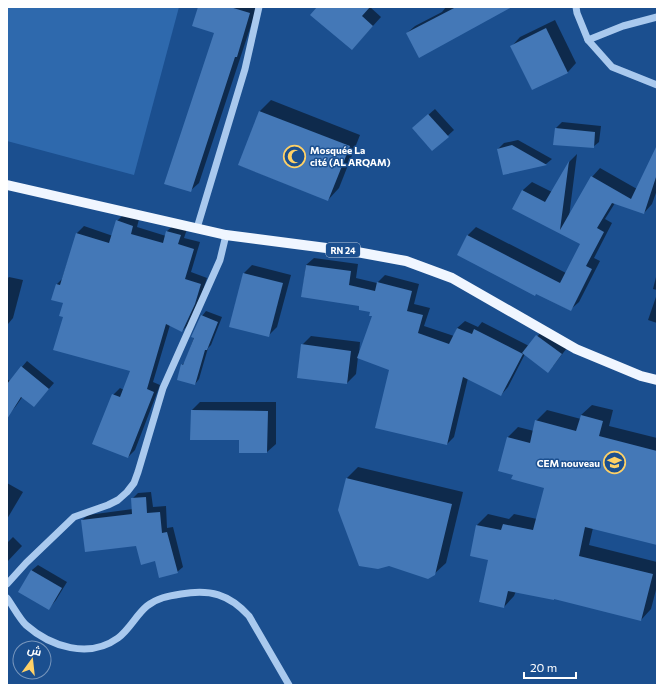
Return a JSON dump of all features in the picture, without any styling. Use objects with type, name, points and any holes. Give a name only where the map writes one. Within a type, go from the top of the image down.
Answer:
[{"type":"main road","name":"RN 24","points":[[7,185],[226,235],[357,252],[406,261],[452,278],[576,349],[641,376],[657,380]]},
{"type":"street","points":[[197,228],[245,69],[259,7]]},
{"type":"street","points":[[576,7],[588,40],[612,67],[657,85]]},
{"type":"street","points":[[588,40],[623,26],[657,17]]},
{"type":"street","points":[[7,584],[26,563],[74,517],[118,500],[134,483],[163,388],[220,260],[226,235]]},
{"type":"street","points":[[7,598],[25,624],[39,636],[61,646],[73,649],[89,649],[104,645],[118,638],[129,628],[146,607],[156,600],[167,596],[193,592],[219,594],[241,607],[249,616],[288,685]]},
{"type":"shaded area","points":[[7,7],[179,7],[134,175],[7,141]]},
{"type":"building","points":[[198,7],[230,7],[250,13],[237,57],[235,57],[191,192],[164,184],[214,33],[192,26]]},
{"type":"building","points":[[317,7],[370,7],[362,16],[373,26],[352,50],[310,15]]},
{"type":"building","points":[[456,7],[512,7],[419,58],[406,33]]},
{"type":"building","points":[[546,28],[568,73],[532,90],[510,46]]},
{"type":"building","name":"Mosquée La cité (AL ARQAM)","points":[[259,111],[350,146],[328,201],[238,165]]},
{"type":"building","points":[[428,114],[449,137],[432,151],[412,128]]},
{"type":"building","points":[[555,128],[595,132],[594,148],[553,145]]},
{"type":"building","points":[[512,145],[547,165],[503,175],[497,149]]},
{"type":"building","points":[[657,145],[657,174],[644,214],[612,203],[597,228],[604,232],[586,266],[592,269],[571,311],[536,294],[535,296],[457,255],[467,235],[560,283],[580,244],[512,209],[522,190],[545,202],[569,161],[560,230],[591,176],[631,199]]},
{"type":"building","points":[[116,220],[133,226],[131,234],[163,243],[166,231],[181,235],[178,244],[194,249],[185,279],[201,284],[195,304],[182,332],[166,324],[147,389],[154,392],[128,458],[92,444],[112,394],[120,397],[130,371],[53,350],[63,317],[59,316],[63,303],[51,300],[56,284],[60,285],[76,233],[109,243]]},
{"type":"building","points":[[306,265],[351,271],[349,285],[375,291],[377,282],[412,291],[407,311],[423,315],[418,333],[449,344],[457,328],[472,334],[474,329],[523,354],[501,396],[463,377],[447,445],[375,428],[389,370],[357,358],[372,316],[369,316],[370,312],[359,310],[359,306],[301,297]]},
{"type":"building","points":[[243,273],[283,283],[269,337],[229,327]]},
{"type":"building","points":[[201,315],[218,322],[207,350],[205,350],[195,385],[177,380],[181,364],[183,365],[194,338],[191,337]]},
{"type":"building","points":[[536,335],[562,354],[548,373],[522,353]]},
{"type":"building","points":[[301,344],[351,351],[347,384],[297,378]]},
{"type":"building","points":[[21,366],[49,389],[34,407],[21,397],[7,419],[7,384]]},
{"type":"building","points":[[191,410],[268,411],[267,453],[239,453],[239,440],[190,440]]},
{"type":"building","points":[[581,415],[603,421],[599,436],[657,451],[657,545],[585,527],[579,556],[653,574],[641,621],[554,599],[508,591],[504,608],[479,602],[488,560],[470,556],[476,525],[501,530],[503,524],[533,530],[544,488],[511,479],[513,475],[498,471],[507,437],[530,443],[535,420],[576,431]]},
{"type":"building","points":[[346,478],[452,504],[435,575],[428,579],[389,566],[378,569],[359,566],[338,510]]},
{"type":"building","points":[[146,497],[147,513],[160,512],[162,533],[167,532],[178,573],[159,578],[155,561],[141,565],[136,546],[85,552],[81,520],[132,514],[131,498]]},
{"type":"building","points":[[31,570],[62,588],[49,610],[18,592]]},
{"type":"place","name":"Mosquée La cité (AL ARQAM)","points":[[294,156]]},
{"type":"place","name":"CEM nouveau","points":[[615,463]]}]
